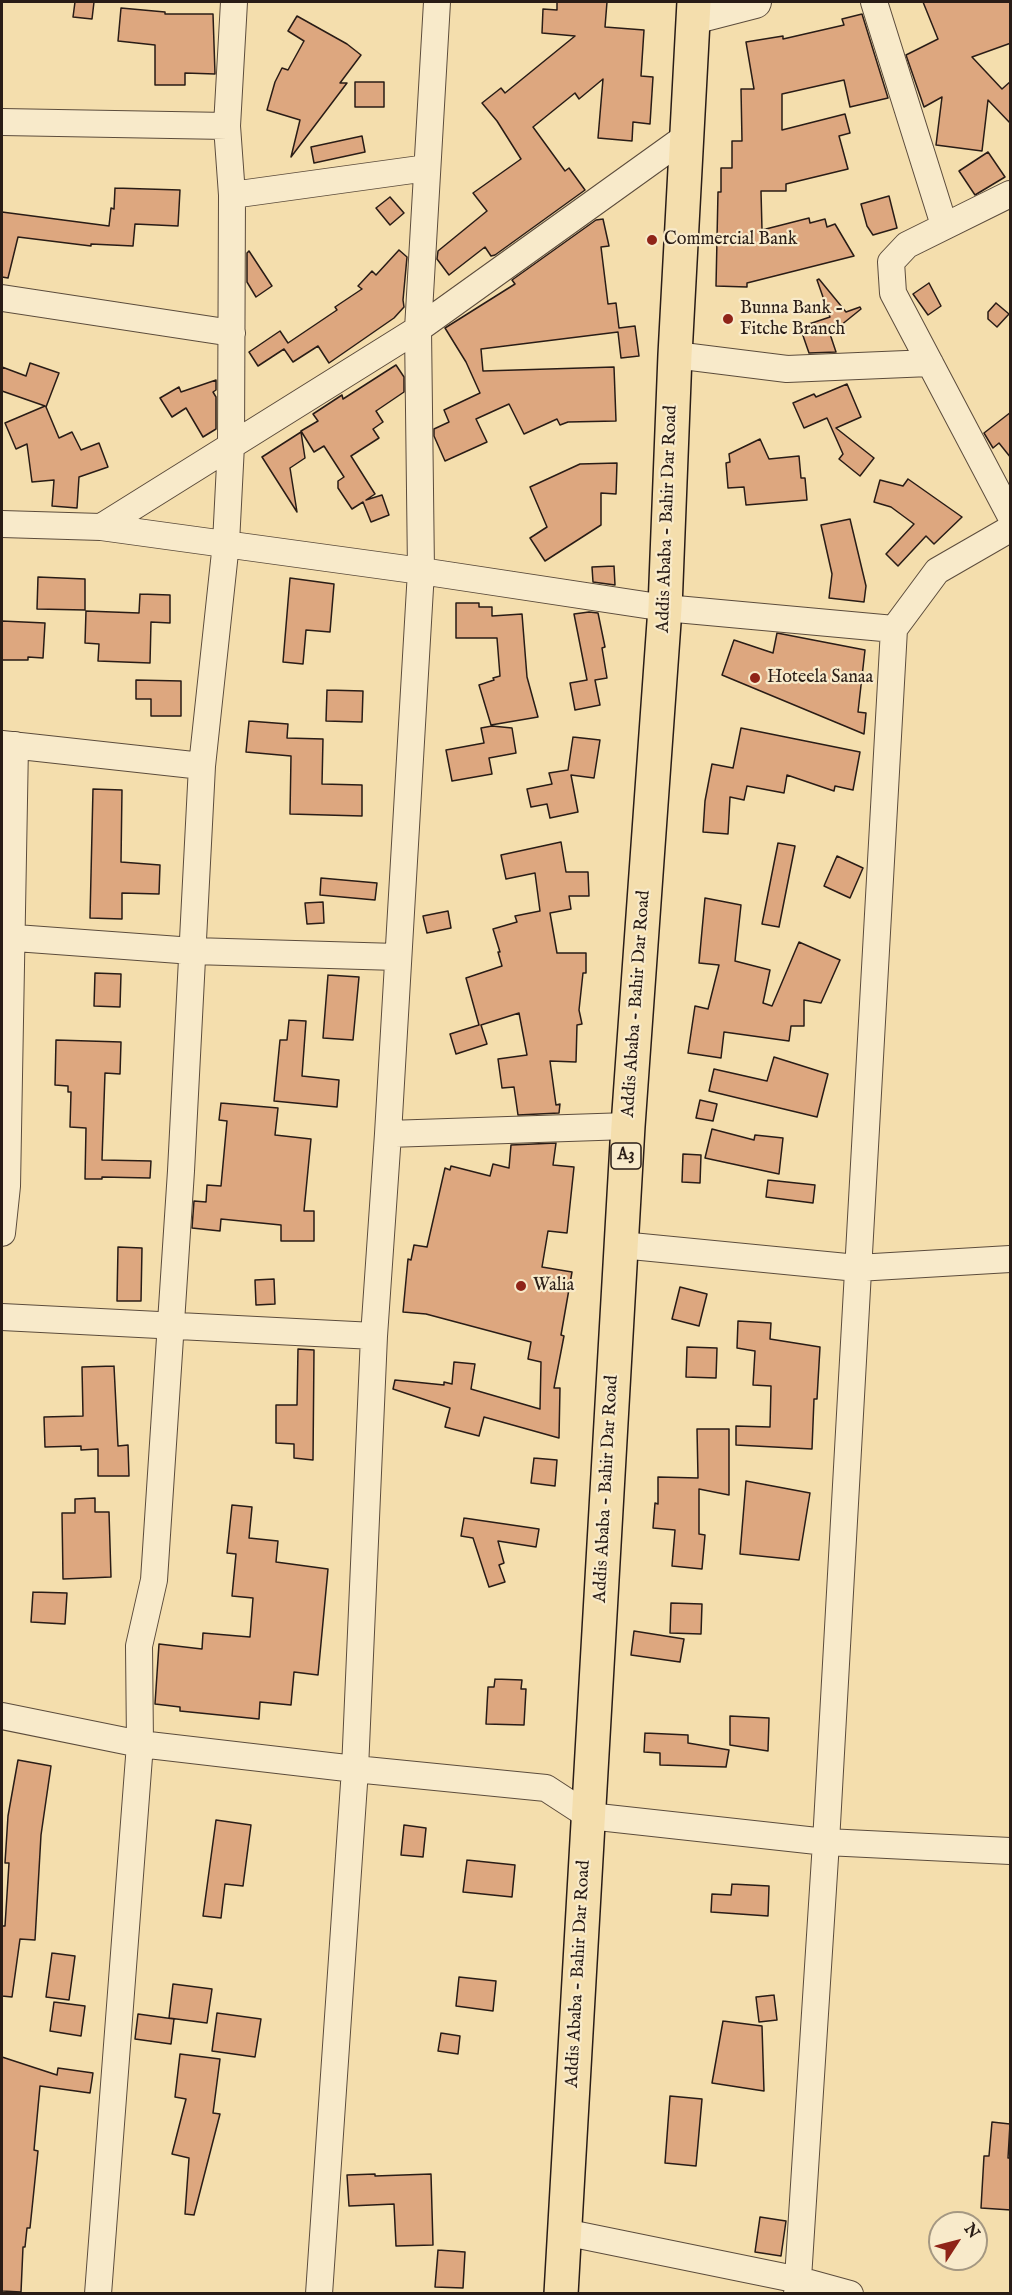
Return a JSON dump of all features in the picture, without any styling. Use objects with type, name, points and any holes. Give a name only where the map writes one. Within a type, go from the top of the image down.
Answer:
[{"type":"highway","name":"Addis Ababa - Bahir Dar Road","points":[[561,2294],[628,1126],[665,608],[675,355],[694,10]]},
{"type":"street","points":[[98,2294],[140,1744],[139,1646],[154,1580],[171,1325],[202,766],[226,543],[231,445],[232,333],[232,195],[227,126],[234,2]]},
{"type":"street","points":[[319,2294],[355,1769],[374,1336],[421,571],[418,329],[438,2]]},
{"type":"street","points":[[694,10],[755,2]]},
{"type":"street","points":[[873,2],[944,225]]},
{"type":"street","points":[[2,122],[227,126]]},
{"type":"street","points":[[101,527],[418,329],[687,136]]},
{"type":"street","points":[[232,195],[427,168]]},
{"type":"street","points":[[1011,194],[907,245],[891,262],[893,292],[1011,515]]},
{"type":"street","points":[[2,298],[232,333]]},
{"type":"street","points":[[675,355],[787,369],[930,363]]},
{"type":"street","points":[[2,524],[101,527],[421,571],[665,608],[894,629]]},
{"type":"street","points":[[798,2287],[826,1842],[894,629],[937,571],[1011,529]]},
{"type":"street","points":[[2,1233],[7,1186],[5,1131],[8,745],[202,766]]},
{"type":"street","points":[[6,938],[193,951],[397,957]]},
{"type":"street","points":[[388,1134],[628,1126]]},
{"type":"street","points":[[621,1245],[857,1268],[1011,1259]]},
{"type":"street","points":[[2,1317],[374,1336]]},
{"type":"street","points":[[2,1716],[140,1744],[546,1788],[589,1816],[826,1842],[1011,1851]]},
{"type":"street","points":[[564,2232],[798,2287],[850,2294]]},
{"type":"building","points":[[75,2],[94,2],[92,19],[73,17]]},
{"type":"building","points":[[557,2],[607,2],[605,27],[644,30],[641,76],[653,77],[650,124],[633,122],[632,141],[598,138],[603,79],[579,99],[575,93],[533,127],[565,171],[569,168],[585,190],[495,255],[491,256],[485,247],[449,275],[437,259],[438,251],[487,211],[473,193],[521,159],[497,121],[482,103],[501,88],[505,93],[575,36],[542,33],[543,9],[557,10]]},
{"type":"building","points":[[923,2],[1011,2],[1011,43],[972,57],[1002,89],[1011,81],[1011,124],[988,100],[982,151],[936,145],[942,97],[924,107],[906,55],[938,39]]},
{"type":"building","points":[[121,8],[165,12],[165,14],[213,14],[215,74],[185,73],[185,85],[155,85],[155,45],[118,41]]},
{"type":"building","points":[[862,14],[888,98],[850,107],[844,80],[782,94],[782,130],[845,114],[850,133],[839,136],[848,169],[786,184],[786,191],[761,191],[762,230],[809,218],[810,223],[825,219],[827,227],[835,224],[854,256],[747,283],[747,287],[716,286],[718,192],[721,192],[721,168],[732,168],[732,141],[742,141],[741,89],[754,89],[746,42],[783,36],[783,39],[844,25],[842,19]]},
{"type":"building","points":[[297,16],[347,44],[361,55],[340,83],[347,83],[291,157],[300,120],[267,110],[275,82],[282,68],[288,70],[304,41],[288,31]]},
{"type":"building","points":[[355,82],[384,82],[384,107],[355,107]]},
{"type":"building","points":[[362,136],[365,152],[314,163],[311,147]]},
{"type":"building","points":[[988,152],[1005,177],[975,195],[959,171]]},
{"type":"building","points":[[115,188],[180,190],[178,226],[135,224],[133,246],[91,244],[91,246],[18,237],[8,278],[2,277],[2,212],[109,226],[111,208],[114,209]]},
{"type":"building","points":[[889,196],[897,228],[873,235],[867,226],[861,204]]},
{"type":"building","points":[[390,197],[404,213],[390,225],[376,208]]},
{"type":"building","points":[[603,219],[609,246],[601,247],[608,304],[616,303],[619,328],[635,326],[639,356],[621,358],[618,332],[481,349],[483,371],[614,367],[616,421],[568,422],[560,425],[557,419],[524,434],[509,404],[476,419],[487,442],[445,461],[434,436],[434,429],[449,422],[444,410],[480,393],[466,362],[445,328],[515,284],[512,280],[596,220]]},
{"type":"building","points":[[399,250],[407,257],[404,307],[394,318],[329,363],[318,346],[293,362],[284,349],[258,366],[249,352],[280,331],[288,343],[337,310],[335,307],[362,289],[358,286],[372,271],[376,275]]},
{"type":"building","points":[[249,251],[272,286],[256,297],[247,282],[247,253]]},
{"type":"building","points":[[819,279],[846,312],[860,307],[861,309],[830,334],[836,352],[809,353],[800,327],[830,317],[817,280]]},
{"type":"building","points":[[929,283],[941,306],[928,315],[913,294]]},
{"type":"building","points":[[996,303],[1009,314],[997,327],[988,319],[988,312]]},
{"type":"building","points":[[30,363],[59,373],[46,407],[59,438],[72,432],[81,450],[99,443],[108,467],[79,477],[77,508],[52,506],[54,480],[32,482],[27,444],[16,449],[5,423],[45,406],[2,391],[2,367],[26,376]]},
{"type":"building","points":[[396,365],[404,377],[404,392],[376,411],[383,422],[373,429],[379,438],[351,456],[375,494],[366,500],[382,495],[389,515],[371,522],[363,502],[352,509],[338,488],[338,481],[344,477],[324,446],[314,452],[301,431],[318,421],[313,414],[342,395],[343,399]]},
{"type":"building","points":[[216,380],[216,390],[213,392],[216,397],[216,429],[203,437],[186,408],[172,417],[160,398],[179,387],[181,392]]},
{"type":"building","points":[[847,384],[861,417],[836,428],[874,458],[860,476],[839,459],[843,454],[827,418],[804,428],[793,403],[814,394],[816,397]]},
{"type":"building","points":[[1011,412],[1011,458],[999,443],[993,448],[984,433]]},
{"type":"building","points":[[301,432],[305,458],[290,468],[297,512],[262,457]]},
{"type":"building","points":[[760,439],[769,459],[799,456],[801,478],[805,478],[807,500],[746,505],[744,487],[728,488],[726,463],[730,462],[729,454]]},
{"type":"building","points":[[617,463],[616,494],[601,493],[601,525],[545,561],[530,538],[547,527],[530,487],[580,464]]},
{"type":"building","points":[[908,479],[962,517],[934,544],[926,536],[898,566],[886,554],[914,524],[891,507],[874,502],[880,480],[903,486]]},
{"type":"building","points":[[850,519],[866,586],[864,602],[829,598],[832,574],[821,525]]},
{"type":"building","points":[[614,566],[615,585],[593,582],[592,567]]},
{"type":"building","points":[[38,577],[85,579],[85,610],[37,609]]},
{"type":"building","points":[[290,578],[334,584],[330,632],[306,630],[303,664],[283,662]]},
{"type":"building","points":[[140,594],[170,595],[170,623],[151,622],[150,663],[98,661],[99,644],[85,643],[86,611],[139,613]]},
{"type":"building","points":[[456,603],[479,603],[479,607],[492,607],[492,616],[522,614],[527,677],[538,717],[491,725],[479,685],[500,676],[497,638],[456,638]]},
{"type":"building","points":[[598,613],[605,647],[602,648],[607,678],[595,680],[600,705],[575,710],[570,683],[587,680],[574,614]]},
{"type":"building","points":[[2,621],[45,623],[43,658],[2,660]]},
{"type":"building","name":"Hoteela Sanaa","points":[[777,633],[865,650],[858,712],[866,713],[864,734],[722,675],[734,640],[773,653]]},
{"type":"building","points":[[136,680],[181,681],[181,716],[151,716],[151,699],[136,699]]},
{"type":"building","points":[[327,690],[363,691],[362,722],[326,721]]},
{"type":"building","points":[[249,721],[288,724],[287,738],[323,739],[322,784],[362,785],[362,816],[290,814],[291,756],[246,752]]},
{"type":"building","points":[[492,726],[512,728],[516,753],[489,758],[492,774],[452,781],[446,750],[484,743],[481,728]]},
{"type":"building","points":[[741,728],[860,752],[853,790],[835,786],[834,791],[787,775],[784,793],[747,786],[744,800],[730,797],[728,834],[703,832],[705,801],[712,764],[733,768]]},
{"type":"building","points":[[573,737],[600,740],[594,778],[571,775],[578,812],[550,818],[547,804],[531,807],[527,789],[552,784],[549,773],[568,770]]},
{"type":"building","points":[[93,789],[122,790],[121,862],[160,865],[159,894],[122,893],[122,919],[90,918]]},
{"type":"building","points":[[561,842],[566,872],[588,872],[589,896],[569,896],[571,909],[550,913],[557,953],[586,953],[586,973],[583,973],[579,1010],[582,1024],[577,1025],[576,1062],[550,1061],[556,1105],[560,1104],[559,1113],[518,1115],[514,1087],[502,1088],[498,1059],[527,1055],[519,1013],[481,1025],[487,1044],[456,1054],[450,1034],[479,1025],[466,978],[502,966],[493,929],[517,922],[515,916],[540,911],[535,873],[506,879],[501,855]]},
{"type":"building","points":[[778,843],[795,846],[779,927],[762,924]]},
{"type":"building","points":[[837,856],[863,868],[850,898],[824,886]]},
{"type":"building","points":[[321,878],[377,883],[375,900],[320,895]]},
{"type":"building","points":[[705,898],[741,905],[735,961],[770,970],[763,1003],[772,1006],[799,942],[840,960],[821,1003],[804,1000],[804,1026],[791,1026],[789,1041],[724,1032],[721,1058],[688,1053],[695,1006],[708,1009],[719,965],[699,963]]},
{"type":"building","points":[[323,902],[324,923],[307,924],[305,903]]},
{"type":"building","points":[[448,911],[451,928],[427,933],[423,916]]},
{"type":"building","points":[[95,973],[121,974],[120,1007],[94,1006]]},
{"type":"building","points":[[328,975],[359,977],[353,1040],[323,1038]]},
{"type":"building","points":[[289,1020],[306,1021],[302,1076],[339,1080],[337,1107],[274,1101],[280,1040],[287,1040]]},
{"type":"building","points":[[56,1040],[121,1042],[120,1074],[105,1073],[102,1160],[151,1161],[150,1178],[85,1179],[86,1128],[70,1127],[71,1092],[68,1092],[68,1086],[55,1085]]},
{"type":"building","points":[[774,1057],[828,1074],[817,1117],[709,1091],[714,1069],[767,1081]]},
{"type":"building","points":[[700,1100],[717,1104],[713,1121],[696,1118]]},
{"type":"building","points":[[221,1103],[278,1108],[275,1135],[311,1139],[304,1211],[314,1211],[314,1241],[281,1241],[281,1225],[221,1219],[220,1231],[192,1228],[194,1201],[206,1202],[207,1185],[221,1186],[227,1121],[219,1120]]},
{"type":"building","points":[[712,1129],[754,1140],[755,1135],[783,1138],[779,1174],[705,1158]]},
{"type":"building","points":[[556,1143],[553,1165],[574,1167],[567,1233],[548,1231],[542,1267],[572,1272],[561,1335],[564,1336],[554,1388],[560,1388],[559,1438],[484,1417],[479,1436],[445,1427],[450,1408],[393,1389],[395,1380],[452,1384],[454,1362],[475,1364],[471,1389],[540,1409],[541,1362],[528,1359],[531,1342],[426,1314],[403,1312],[408,1259],[411,1260],[414,1245],[427,1247],[445,1168],[450,1170],[451,1166],[490,1176],[493,1164],[509,1168],[511,1145]]},
{"type":"building","points":[[683,1154],[701,1155],[700,1183],[682,1182]]},
{"type":"building","points":[[768,1180],[815,1185],[813,1203],[766,1197]]},
{"type":"building","points":[[118,1247],[142,1248],[141,1301],[117,1301]]},
{"type":"building","points":[[274,1279],[275,1304],[256,1305],[255,1280]]},
{"type":"building","points":[[680,1287],[707,1294],[699,1326],[672,1319]]},
{"type":"building","points":[[738,1321],[771,1323],[770,1339],[820,1347],[817,1399],[814,1399],[812,1449],[736,1445],[736,1426],[770,1427],[771,1386],[753,1385],[755,1351],[737,1348]]},
{"type":"building","points":[[687,1347],[717,1348],[716,1378],[686,1377]]},
{"type":"building","points":[[298,1349],[314,1350],[313,1460],[294,1458],[294,1444],[276,1443],[276,1405],[297,1405]]},
{"type":"building","points":[[114,1366],[118,1446],[128,1445],[129,1476],[98,1476],[98,1449],[81,1450],[81,1446],[45,1447],[44,1417],[83,1416],[82,1367]]},
{"type":"building","points":[[697,1429],[729,1429],[729,1495],[699,1489],[699,1534],[705,1535],[702,1569],[672,1566],[675,1530],[653,1528],[655,1503],[658,1504],[658,1477],[698,1478]]},
{"type":"building","points":[[534,1458],[557,1460],[555,1486],[531,1483]]},
{"type":"building","points":[[746,1481],[810,1493],[799,1560],[740,1554]]},
{"type":"building","points":[[95,1498],[95,1512],[109,1512],[111,1577],[63,1579],[62,1513],[75,1513],[75,1499]]},
{"type":"building","points":[[232,1505],[252,1507],[249,1538],[278,1541],[276,1562],[328,1569],[318,1675],[294,1672],[291,1705],[260,1702],[259,1719],[180,1711],[180,1707],[155,1704],[159,1644],[202,1649],[203,1633],[250,1637],[253,1598],[232,1596],[236,1554],[227,1553]]},
{"type":"building","points":[[464,1518],[539,1529],[536,1547],[498,1541],[504,1563],[499,1565],[505,1582],[489,1587],[473,1538],[461,1536]]},
{"type":"building","points":[[33,1592],[67,1593],[65,1624],[31,1622]]},
{"type":"building","points":[[671,1603],[702,1604],[701,1634],[670,1633]]},
{"type":"building","points":[[634,1631],[684,1639],[680,1662],[631,1655]]},
{"type":"building","points":[[495,1679],[522,1680],[521,1689],[526,1689],[524,1725],[486,1724],[488,1687],[494,1687]]},
{"type":"building","points":[[730,1716],[769,1718],[768,1751],[730,1745]]},
{"type":"building","points":[[645,1733],[688,1735],[688,1743],[729,1750],[726,1767],[660,1765],[660,1753],[644,1752]]},
{"type":"building","points":[[18,1760],[51,1766],[41,1835],[35,1940],[20,1939],[12,1997],[2,1996],[2,1926],[5,1926],[9,1863],[5,1863],[8,1816]]},
{"type":"building","points":[[216,1820],[251,1825],[243,1886],[225,1884],[221,1918],[203,1916]]},
{"type":"building","points":[[404,1825],[426,1828],[423,1857],[401,1855]]},
{"type":"building","points":[[467,1860],[515,1865],[512,1897],[463,1892]]},
{"type":"building","points":[[732,1884],[769,1886],[768,1916],[711,1912],[712,1894],[731,1895]]},
{"type":"building","points":[[52,1953],[75,1956],[69,2000],[46,1997]]},
{"type":"building","points":[[459,1977],[496,1981],[493,2011],[456,2006]]},
{"type":"building","points":[[173,1984],[212,1989],[207,2023],[169,2018]]},
{"type":"building","points":[[774,1995],[777,2020],[759,2022],[756,1997]]},
{"type":"building","points":[[54,2002],[85,2006],[81,2036],[50,2031]]},
{"type":"building","points":[[217,2013],[261,2019],[255,2057],[212,2051]]},
{"type":"building","points":[[138,2014],[174,2019],[171,2044],[135,2039]]},
{"type":"building","points":[[723,2021],[762,2026],[764,2091],[712,2083]]},
{"type":"building","points":[[441,2033],[460,2036],[458,2054],[438,2051]]},
{"type":"building","points":[[180,2054],[220,2059],[213,2113],[220,2114],[194,2215],[185,2214],[189,2158],[172,2154],[186,2099],[175,2097]]},
{"type":"building","points":[[2,2057],[57,2075],[58,2068],[93,2073],[90,2093],[40,2086],[34,2150],[38,2151],[30,2228],[27,2228],[25,2247],[23,2247],[21,2292],[2,2291]]},
{"type":"building","points":[[670,2096],[702,2099],[696,2166],[665,2163]]},
{"type":"building","points":[[992,2122],[1010,2124],[1008,2158],[1011,2158],[1011,2210],[981,2208],[984,2156],[989,2156]]},
{"type":"building","points":[[375,2174],[375,2176],[431,2174],[433,2245],[396,2246],[394,2204],[349,2206],[347,2175]]},
{"type":"building","points":[[760,2217],[786,2221],[781,2256],[755,2252]]},
{"type":"building","points":[[438,2250],[465,2252],[463,2288],[435,2287]]},
{"type":"place","name":"Commercial Bank","points":[[652,240]]},
{"type":"place","name":"Bunna Bank - Fitche Branch","points":[[728,319]]},
{"type":"place","name":"Hoteela Sanaa","points":[[755,678]]},
{"type":"place","name":"Walia","points":[[521,1286]]}]
